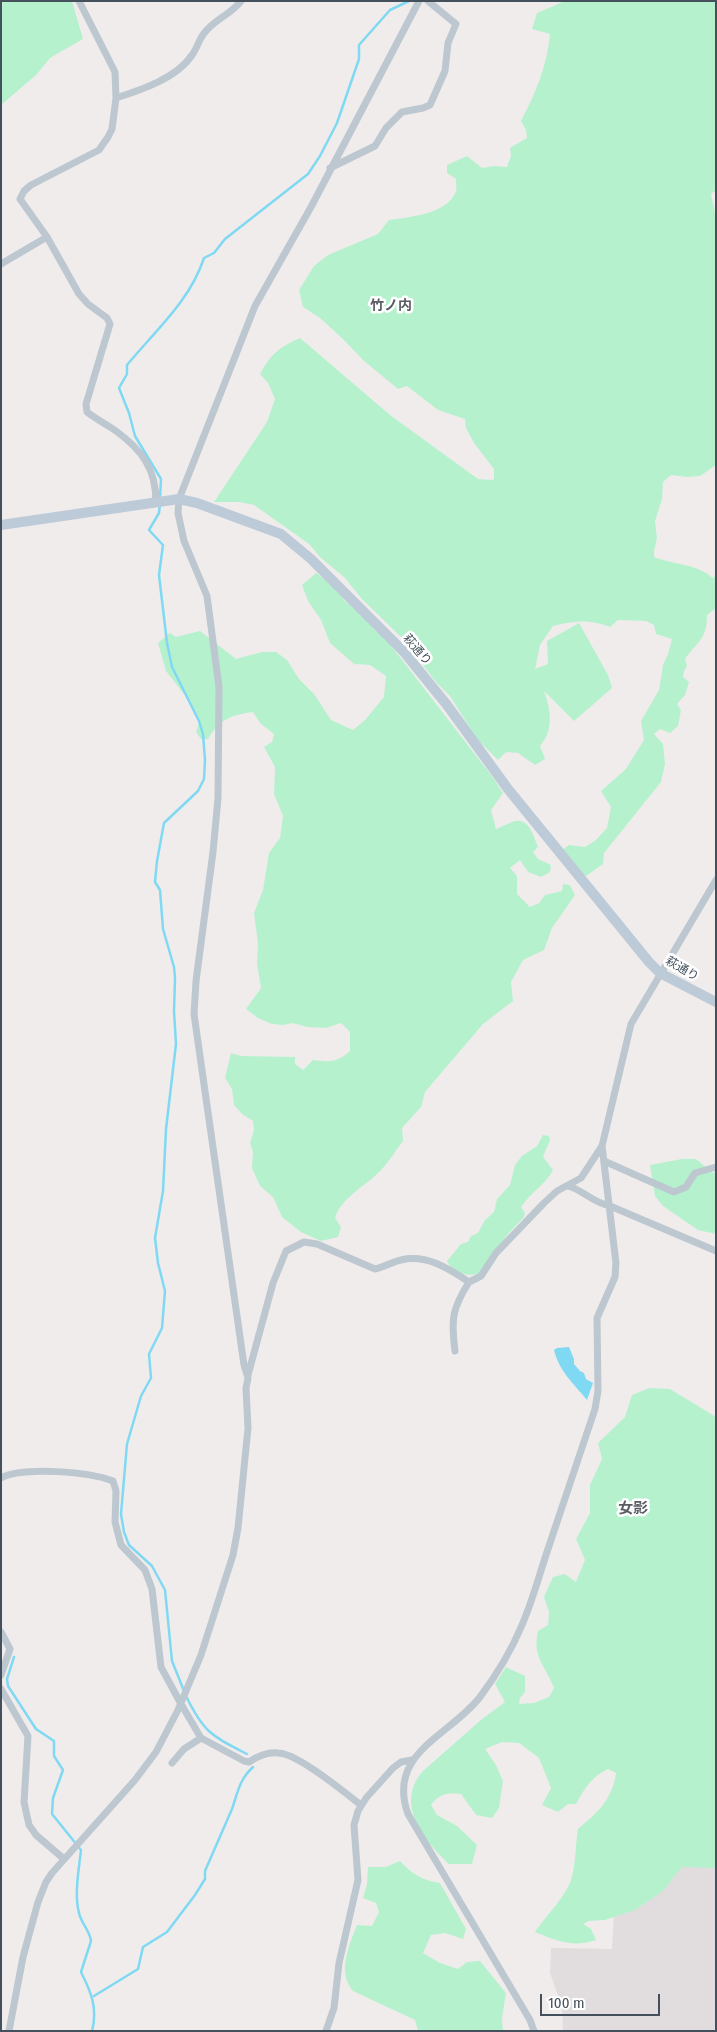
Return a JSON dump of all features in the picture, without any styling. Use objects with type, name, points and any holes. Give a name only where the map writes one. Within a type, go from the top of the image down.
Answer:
[{"type":"street","points":[[79,1],[115,72],[116,98],[112,128],[104,144],[98,150],[31,185],[20,196],[20,199],[47,237],[79,294],[88,304],[107,318],[110,324],[86,404],[87,412],[116,431],[145,460],[156,484],[156,502]]},
{"type":"street","points":[[116,98],[147,88],[173,72],[193,54],[198,41],[207,29],[236,8],[241,1]]},
{"type":"street","points":[[248,1378],[224,1228],[194,1014],[196,981],[218,798],[220,687],[207,596],[184,541],[178,513],[179,500],[255,306],[310,207],[419,1]]},
{"type":"street","points":[[330,168],[375,146],[386,128],[402,112],[430,105],[445,72],[448,43],[458,21],[428,1]]},
{"type":"street","points":[[1,264],[47,237]]},
{"type":"street","name":"萩通り","points":[[1,525],[179,500],[197,503],[280,534],[311,559],[404,652],[447,705],[508,789],[635,946],[660,972],[716,1002]]},
{"type":"street","points":[[579,1190],[581,1178],[602,1146],[630,1024],[716,880]]},
{"type":"street","points":[[534,2031],[530,2020],[408,1814],[405,1806],[404,1787],[412,1760],[479,1699],[522,1626],[595,1409],[598,1391],[597,1318],[615,1277],[616,1263],[602,1146]]},
{"type":"street","points":[[604,1161],[674,1192],[686,1188],[695,1173],[716,1167]]},
{"type":"street","points":[[455,1351],[452,1323],[457,1301],[469,1282],[481,1276],[496,1253],[557,1191],[581,1178]]},
{"type":"street","points":[[568,1186],[579,1190],[598,1204],[610,1206],[716,1251]]},
{"type":"street","points":[[9,2031],[18,1980],[38,1902],[52,1873],[108,1811],[156,1752],[180,1704],[201,1655],[233,1555],[238,1528],[248,1428],[246,1388],[248,1378],[273,1283],[286,1251],[304,1242],[317,1244],[375,1269],[399,1260],[422,1259],[448,1268],[469,1282]]},
{"type":"street","points":[[1,1478],[8,1474],[26,1470],[100,1476],[112,1481],[116,1491],[115,1522],[121,1545],[141,1565],[149,1578],[162,1667],[180,1704],[202,1738],[249,1762],[258,1756],[271,1753],[289,1755],[361,1805]]},
{"type":"street","points":[[1,1632],[10,1649],[1,1675]]},
{"type":"street","points":[[1,1689],[28,1736],[24,1802],[29,1825],[36,1835],[64,1859]]},
{"type":"street","points":[[172,1763],[177,1755],[202,1738]]},
{"type":"street","points":[[326,2031],[334,2008],[339,1963],[358,1880],[355,1817],[361,1805],[393,1768],[401,1762],[412,1760]]},
{"type":"shaded area","points":[[716,1861],[716,2031],[563,2031],[562,2007],[550,1973],[551,1948],[612,1949],[614,1915],[675,1862]]},
{"type":"green space","points":[[1,1],[72,1],[83,39],[50,58],[36,75],[1,105]]},
{"type":"green space","points":[[565,1],[716,1],[716,190],[711,194],[716,217],[716,465],[700,476],[671,475],[663,482],[662,499],[655,521],[657,538],[654,557],[692,567],[713,578],[716,575],[716,608],[707,615],[707,623],[703,635],[685,659],[687,666],[683,677],[689,682],[685,695],[677,704],[681,710],[678,726],[670,733],[660,729],[654,734],[663,744],[665,764],[661,782],[604,853],[603,864],[586,876],[579,872],[562,850],[569,845],[585,847],[596,840],[607,828],[611,807],[601,791],[626,769],[644,740],[641,721],[659,690],[663,665],[672,639],[656,634],[654,625],[646,621],[618,620],[610,627],[582,622],[553,626],[540,645],[535,669],[548,664],[547,641],[579,623],[608,675],[612,688],[574,721],[544,691],[550,712],[548,734],[540,746],[545,759],[535,765],[518,753],[506,752],[498,760],[477,739],[450,696],[436,682],[402,638],[362,599],[344,577],[321,558],[309,544],[254,505],[239,502],[214,502],[267,422],[275,399],[268,383],[260,374],[276,352],[300,338],[390,415],[478,479],[494,480],[494,469],[474,443],[466,428],[465,419],[438,410],[407,386],[398,389],[363,360],[320,318],[303,307],[299,290],[314,266],[328,255],[378,234],[389,220],[427,213],[445,205],[452,199],[456,191],[456,179],[447,173],[447,165],[467,156],[482,168],[493,166],[507,167],[511,156],[510,148],[527,138],[526,130],[521,121],[536,89],[549,46],[550,34],[532,29],[537,13]]},
{"type":"green space","points":[[316,573],[331,584],[345,601],[369,621],[374,630],[382,634],[494,779],[503,793],[491,810],[496,829],[511,822],[521,821],[531,830],[538,847],[533,852],[538,859],[551,865],[550,872],[541,877],[528,872],[520,860],[510,868],[517,876],[517,894],[530,907],[539,903],[545,895],[562,891],[563,884],[570,885],[575,895],[552,928],[544,950],[523,960],[511,982],[513,1001],[483,1024],[425,1092],[421,1107],[402,1128],[403,1141],[388,1162],[342,1204],[335,1218],[341,1227],[338,1237],[321,1241],[301,1232],[282,1217],[273,1197],[260,1186],[252,1168],[253,1152],[250,1143],[254,1130],[253,1121],[242,1114],[234,1105],[232,1089],[225,1078],[231,1053],[241,1056],[295,1057],[295,1064],[303,1070],[313,1060],[333,1061],[350,1051],[350,1032],[341,1023],[326,1028],[307,1027],[293,1023],[283,1025],[272,1024],[258,1018],[246,1009],[261,988],[257,964],[258,943],[254,913],[263,890],[269,853],[280,838],[283,816],[274,794],[275,767],[264,747],[272,742],[274,734],[260,723],[253,712],[227,719],[212,732],[208,739],[201,739],[196,732],[200,720],[190,702],[166,671],[158,643],[170,633],[176,637],[200,631],[236,659],[262,652],[276,652],[287,660],[299,679],[314,694],[331,720],[353,730],[365,720],[384,697],[386,676],[370,665],[354,664],[330,643],[321,620],[308,601],[302,585]]},
{"type":"green space","points":[[543,1135],[549,1136],[550,1140],[543,1157],[553,1170],[521,1207],[525,1213],[524,1217],[508,1234],[479,1273],[470,1275],[456,1271],[447,1261],[461,1244],[468,1242],[471,1236],[478,1233],[485,1220],[494,1212],[497,1199],[510,1185],[515,1165],[522,1156],[537,1146]]},
{"type":"green space","points":[[682,1159],[696,1159],[713,1173],[716,1171],[716,1234],[698,1230],[663,1206],[655,1196],[650,1165]]},
{"type":"green space","points":[[649,1388],[670,1389],[716,1417],[716,1868],[682,1867],[663,1891],[635,1910],[605,1920],[589,1921],[583,1924],[591,1929],[596,1940],[580,1943],[566,1942],[535,1932],[560,1900],[568,1886],[574,1868],[578,1829],[603,1805],[611,1791],[616,1773],[608,1769],[597,1775],[582,1793],[576,1804],[568,1804],[558,1812],[542,1805],[551,1788],[539,1758],[519,1743],[502,1742],[485,1749],[496,1765],[503,1781],[499,1808],[492,1818],[476,1815],[461,1794],[444,1795],[431,1805],[437,1815],[457,1826],[477,1845],[472,1864],[449,1864],[430,1844],[416,1821],[412,1809],[411,1796],[415,1783],[423,1771],[482,1719],[505,1702],[495,1684],[506,1667],[525,1676],[525,1692],[520,1698],[519,1704],[534,1703],[549,1697],[554,1688],[540,1661],[537,1648],[538,1631],[548,1625],[549,1612],[544,1597],[553,1577],[565,1574],[576,1582],[585,1560],[576,1539],[590,1513],[590,1485],[602,1459],[598,1443],[625,1417],[632,1395]]},
{"type":"green space","points":[[400,1861],[418,1876],[440,1883],[466,1929],[463,1939],[445,1933],[431,1935],[423,1953],[440,1963],[458,1969],[467,1962],[480,1961],[506,1993],[502,2018],[503,2031],[418,2031],[415,2020],[353,1991],[348,1984],[345,1967],[346,1959],[357,1925],[372,1926],[379,1912],[376,1903],[363,1898],[367,1884],[368,1867],[386,1867]]},
{"type":"water","points":[[569,1347],[574,1364],[584,1373],[586,1379],[593,1383],[587,1400],[567,1377],[556,1358],[554,1350]]},
{"type":"waterway","points":[[160,498],[161,479],[135,436],[129,413],[119,388],[127,374],[127,365],[181,302],[198,274],[204,258],[214,253],[225,239],[308,174],[320,156],[337,123],[359,59],[359,45],[390,10],[409,1]]},
{"type":"waterway","points":[[160,504],[159,513],[149,530],[163,545],[159,575],[167,643],[172,667],[199,721],[203,734],[205,760],[204,779],[198,791],[164,823],[157,861],[155,882],[160,890],[163,929],[174,967],[175,978],[176,1044],[166,1129],[163,1191],[155,1238],[158,1263],[165,1291],[162,1328],[149,1354],[151,1378],[141,1396],[127,1444],[121,1514],[124,1532],[129,1545],[152,1566],[165,1590],[172,1661],[184,1691]]},
{"type":"waterway","points":[[14,1657],[7,1679],[8,1686],[36,1729],[54,1741],[54,1756],[63,1770],[53,1798],[52,1814],[81,1850],[77,1898],[80,1917],[91,1941],[81,1972],[88,1986],[94,2007],[92,2031]]},
{"type":"waterway","points":[[186,1696],[198,1718],[210,1732],[225,1743],[247,1754]]},
{"type":"waterway","points":[[94,1996],[138,1969],[143,1947],[167,1932],[195,1895],[205,1879],[205,1871],[240,1786],[253,1767]]},
{"type":"district","name":"竹ノ内","points":[[391,306]]},
{"type":"district","name":"女影","points":[[633,1509]]}]
